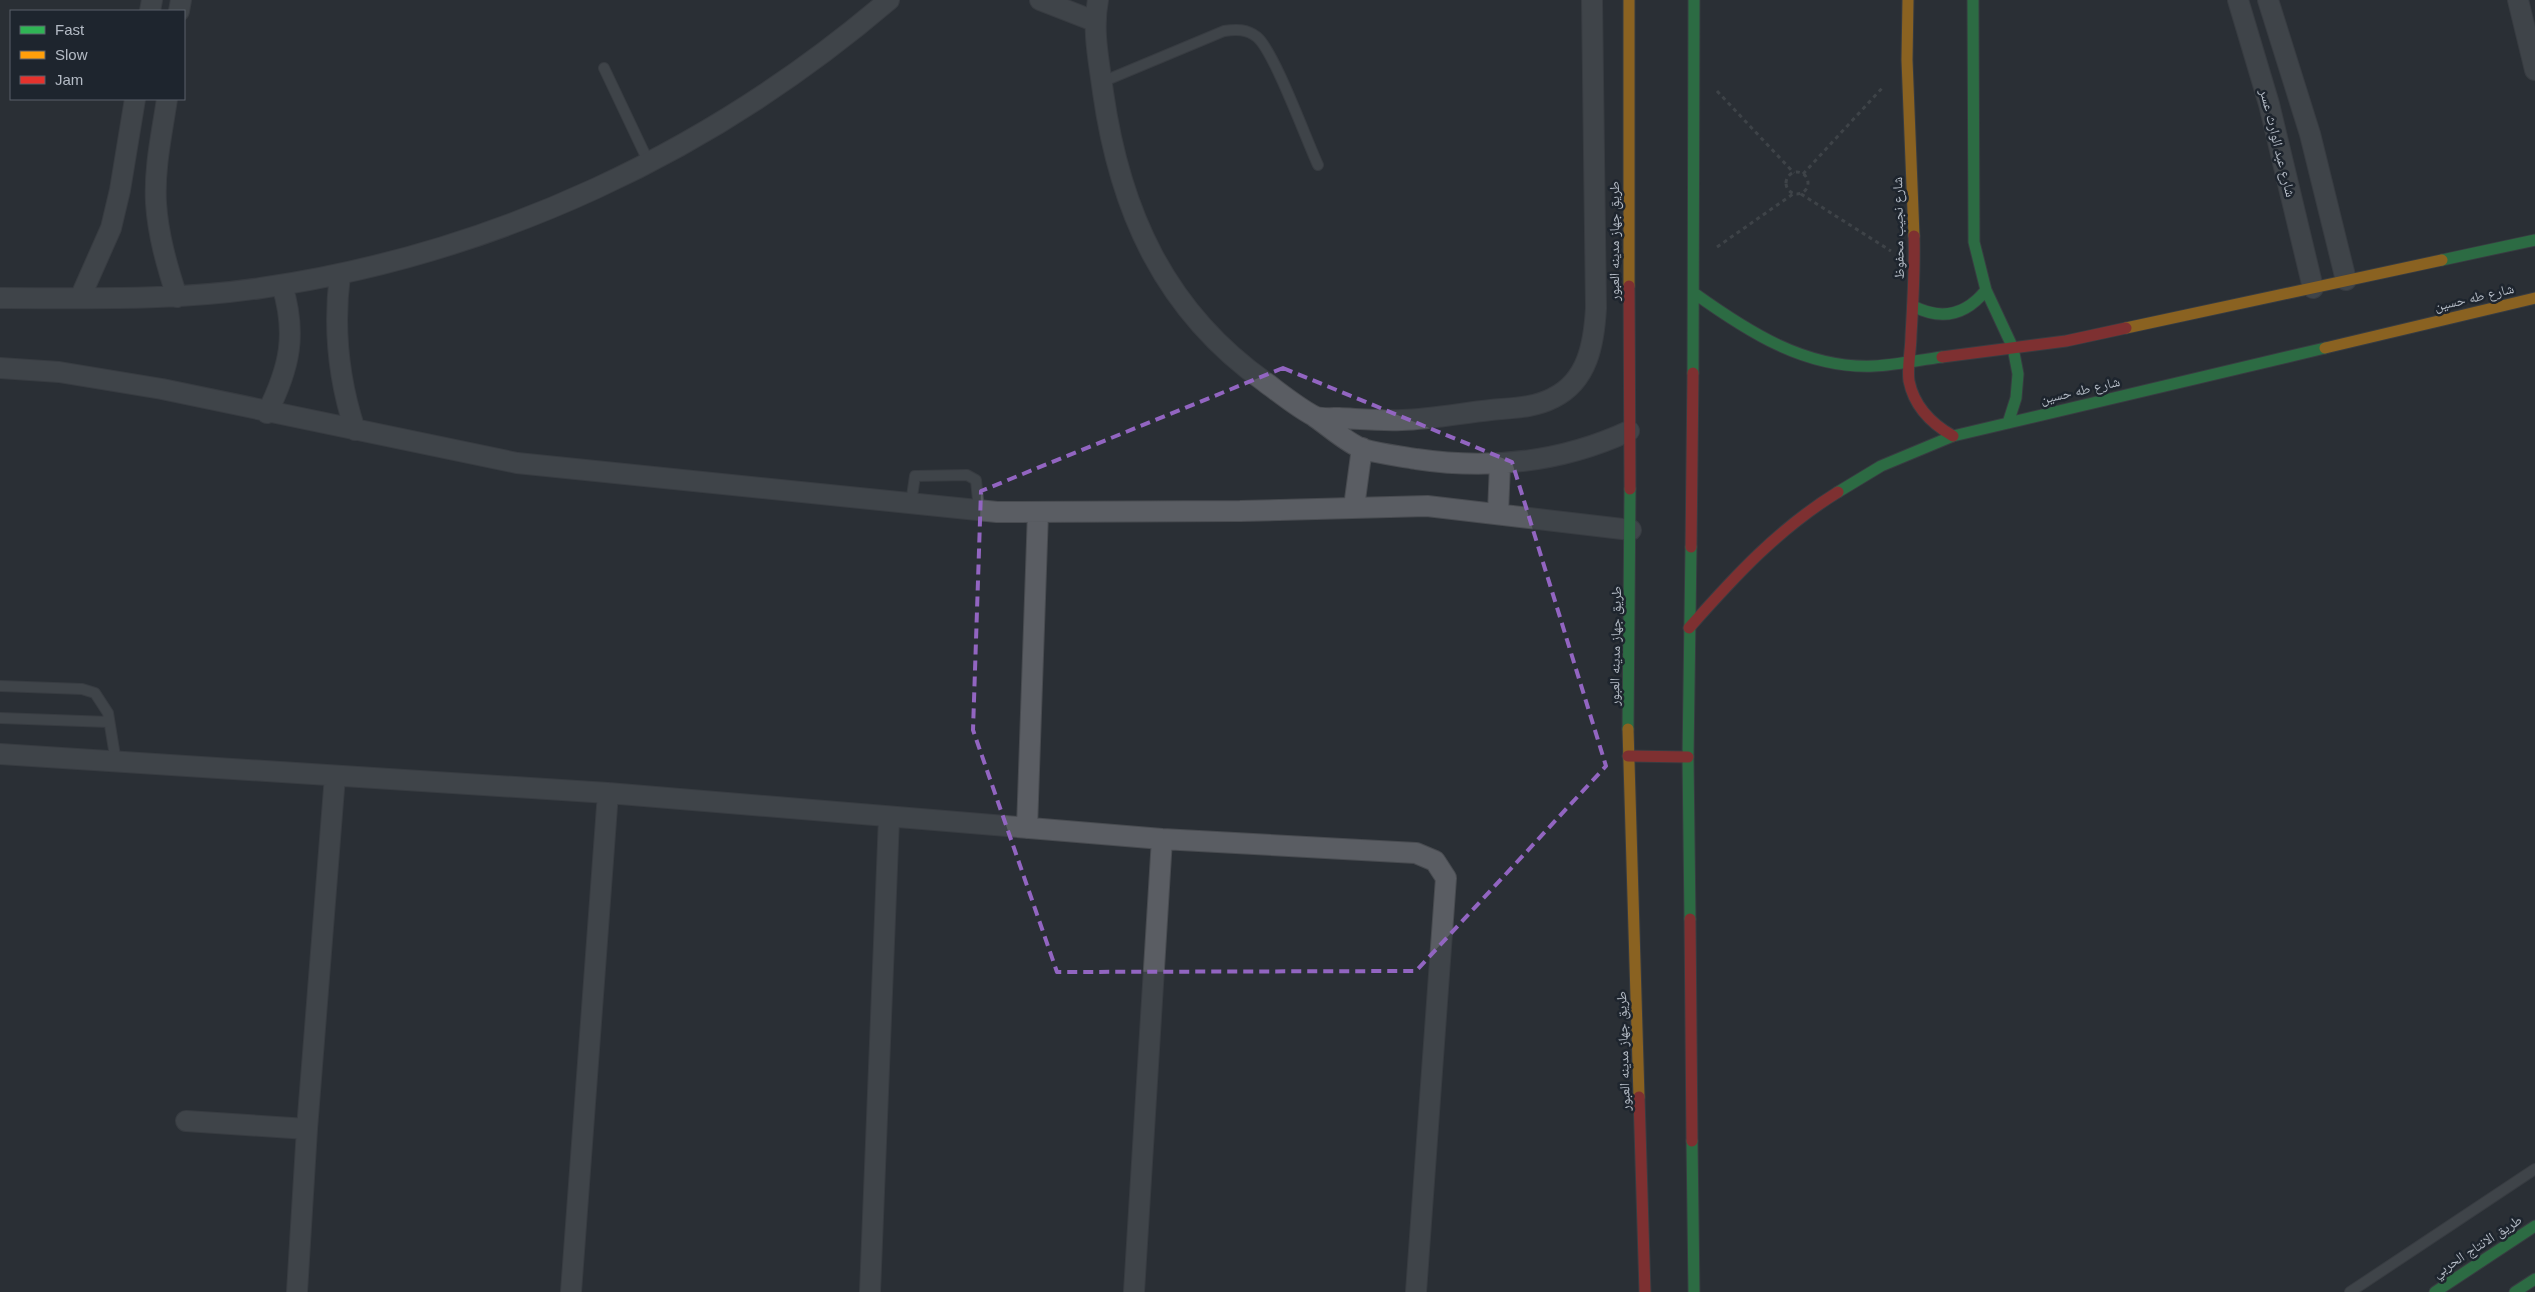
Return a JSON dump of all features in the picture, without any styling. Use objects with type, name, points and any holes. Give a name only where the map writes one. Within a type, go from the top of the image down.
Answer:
[{"type":"main road","name":"طريق جهاز مدينه العبور","points":[[1629,0],[1629,431],[1631,530],[1628,756],[1645,1292]]},
{"type":"main road","points":[[1694,0],[1692,264],[1694,293],[1688,757],[1694,1292]]},
{"type":"main road","name":"شارع نجيب محفوظ","points":[[1908,0],[1907,60],[1915,266],[1909,380],[1914,398],[1923,414],[1936,428],[1953,436]]},
{"type":"main road","points":[[1973,0],[1974,242],[1986,290],[2013,348],[2018,374],[2016,398],[2008,423]]},
{"type":"main road","points":[[1694,293],[1732,320],[1777,346],[1824,361],[1873,366],[2066,341],[2535,240]]},
{"type":"main road","points":[[1913,306],[1932,315],[1953,315],[1972,306],[1986,290]]},
{"type":"main road","name":"شارع طه حسين","points":[[1689,628],[1745,565],[1810,510],[1881,466],[1953,436],[2535,298]]},
{"type":"main road","points":[[1628,756],[1688,757]]},
{"type":"main road","name":"طريق الانتاج الحربي","points":[[2435,1292],[2535,1226]]},
{"type":"main road","points":[[2515,1292],[2535,1279]]},
{"type":"street","points":[[0,298],[177,297],[282,285],[340,275],[420,255],[499,230],[575,199],[649,163],[722,122],[790,78],[889,0]]},
{"type":"street","points":[[1040,0],[1094,21]]},
{"type":"street","points":[[1098,0],[1094,21],[1109,136],[1123,187],[1142,237],[1168,284],[1191,316],[1247,370],[1362,448],[1430,461],[1500,464],[1553,458],[1588,448],[1629,431]]},
{"type":"street","points":[[1316,417],[1403,420],[1530,406],[1554,398],[1574,382],[1589,360],[1594,337],[1596,308],[1592,0]]},
{"type":"street","name":"شارع عبد الوارث عسر","points":[[2238,0],[2272,113],[2313,288]]},
{"type":"street","points":[[2268,0],[2310,134],[2346,280]]},
{"type":"street","points":[[2518,0],[2535,70]]},
{"type":"street","points":[[80,298],[111,228],[120,190],[135,100]]},
{"type":"street","points":[[166,100],[157,170],[156,202],[160,234],[177,297]]},
{"type":"street","points":[[340,275],[336,327],[337,354],[347,405],[355,430]]},
{"type":"street","points":[[267,412],[285,374],[290,352],[291,329],[288,306],[282,285]]},
{"type":"street","points":[[0,368],[59,372],[162,389],[517,463],[979,510],[1038,512],[1240,511],[1427,506],[1631,530]]},
{"type":"street","points":[[1354,507],[1362,448]]},
{"type":"street","points":[[1498,513],[1500,464]]},
{"type":"street","points":[[1027,828],[1038,512]]},
{"type":"street","points":[[0,754],[608,792],[889,818],[1162,839],[1416,853],[1435,861],[1446,878],[1416,1292]]},
{"type":"street","points":[[297,1292],[307,1129],[334,776]]},
{"type":"street","points":[[571,1292],[608,792]]},
{"type":"street","points":[[870,1292],[889,818]]},
{"type":"street","points":[[1134,1292],[1162,839]]},
{"type":"street","points":[[186,1121],[307,1129]]},
{"type":"lane","points":[[1102,82],[1224,32],[1235,29],[1245,31],[1255,35],[1265,48],[1318,165]]},
{"type":"lane","points":[[604,68],[649,163]]},
{"type":"lane","points":[[911,503],[914,480],[918,475],[967,475],[976,480],[979,510]]},
{"type":"lane","points":[[0,686],[82,689],[95,693],[108,713],[116,762]]},
{"type":"lane","points":[[0,718],[109,722]]},
{"type":"lane","points":[[2350,1292],[2535,1169]]},
{"type":"path","points":[[1803,174],[1907,60]]},
{"type":"path","points":[[1694,66],[1794,172],[1803,174]]},
{"type":"path","points":[[1793,194],[1789,191],[1786,183],[1790,174],[1794,172]]},
{"type":"path","points":[[1801,194],[1808,184],[1803,174]]},
{"type":"path","points":[[1692,264],[1793,194],[1801,194],[1915,266]]},
{"type":"highlighted area","points":[[1283,368],[1512,462],[1606,766],[1416,971],[1057,972],[973,730],[981,491]]},
{"type":"traffic: fast","points":[[1693,373],[1694,0]]},
{"type":"traffic: fast","points":[[1973,0],[1974,242],[1986,290],[2013,348],[2018,374],[2016,398],[2008,423]]},
{"type":"traffic: fast","points":[[2442,260],[2535,240]]},
{"type":"traffic: fast","points":[[1913,306],[1934,313],[1953,313],[1970,305],[1986,290]]},
{"type":"traffic: fast","points":[[1694,293],[1756,334],[1778,345],[1824,361],[1874,366],[1942,357]]},
{"type":"traffic: fast","points":[[1838,492],[1881,466],[1953,436],[2325,348]]},
{"type":"traffic: fast","points":[[1628,729],[1630,489]]},
{"type":"traffic: fast","points":[[1690,919],[1688,757],[1691,547]]},
{"type":"traffic: fast","points":[[1692,1141],[1694,1292]]},
{"type":"traffic: fast","points":[[2435,1292],[2535,1226]]},
{"type":"traffic: fast","points":[[2515,1292],[2535,1279]]},
{"type":"traffic: slow","points":[[1629,0],[1629,286]]},
{"type":"traffic: slow","points":[[1908,0],[1907,60],[1914,236]]},
{"type":"traffic: slow","points":[[2126,328],[2442,260]]},
{"type":"traffic: slow","points":[[2325,348],[2535,298]]},
{"type":"traffic: slow","points":[[1628,729],[1639,1097]]},
{"type":"traffic: jam","points":[[1914,236],[1914,286],[1908,370],[1909,381],[1911,390],[1925,413],[1938,426],[1953,436]]},
{"type":"traffic: jam","points":[[1629,286],[1630,489]]},
{"type":"traffic: jam","points":[[1942,357],[2066,341],[2126,328]]},
{"type":"traffic: jam","points":[[1691,547],[1693,373]]},
{"type":"traffic: jam","points":[[1689,628],[1758,554],[1816,506],[1838,492]]},
{"type":"traffic: jam","points":[[1628,756],[1688,757]]},
{"type":"traffic: jam","points":[[1690,919],[1692,1141]]},
{"type":"traffic: jam","points":[[1639,1097],[1645,1292]]}]
